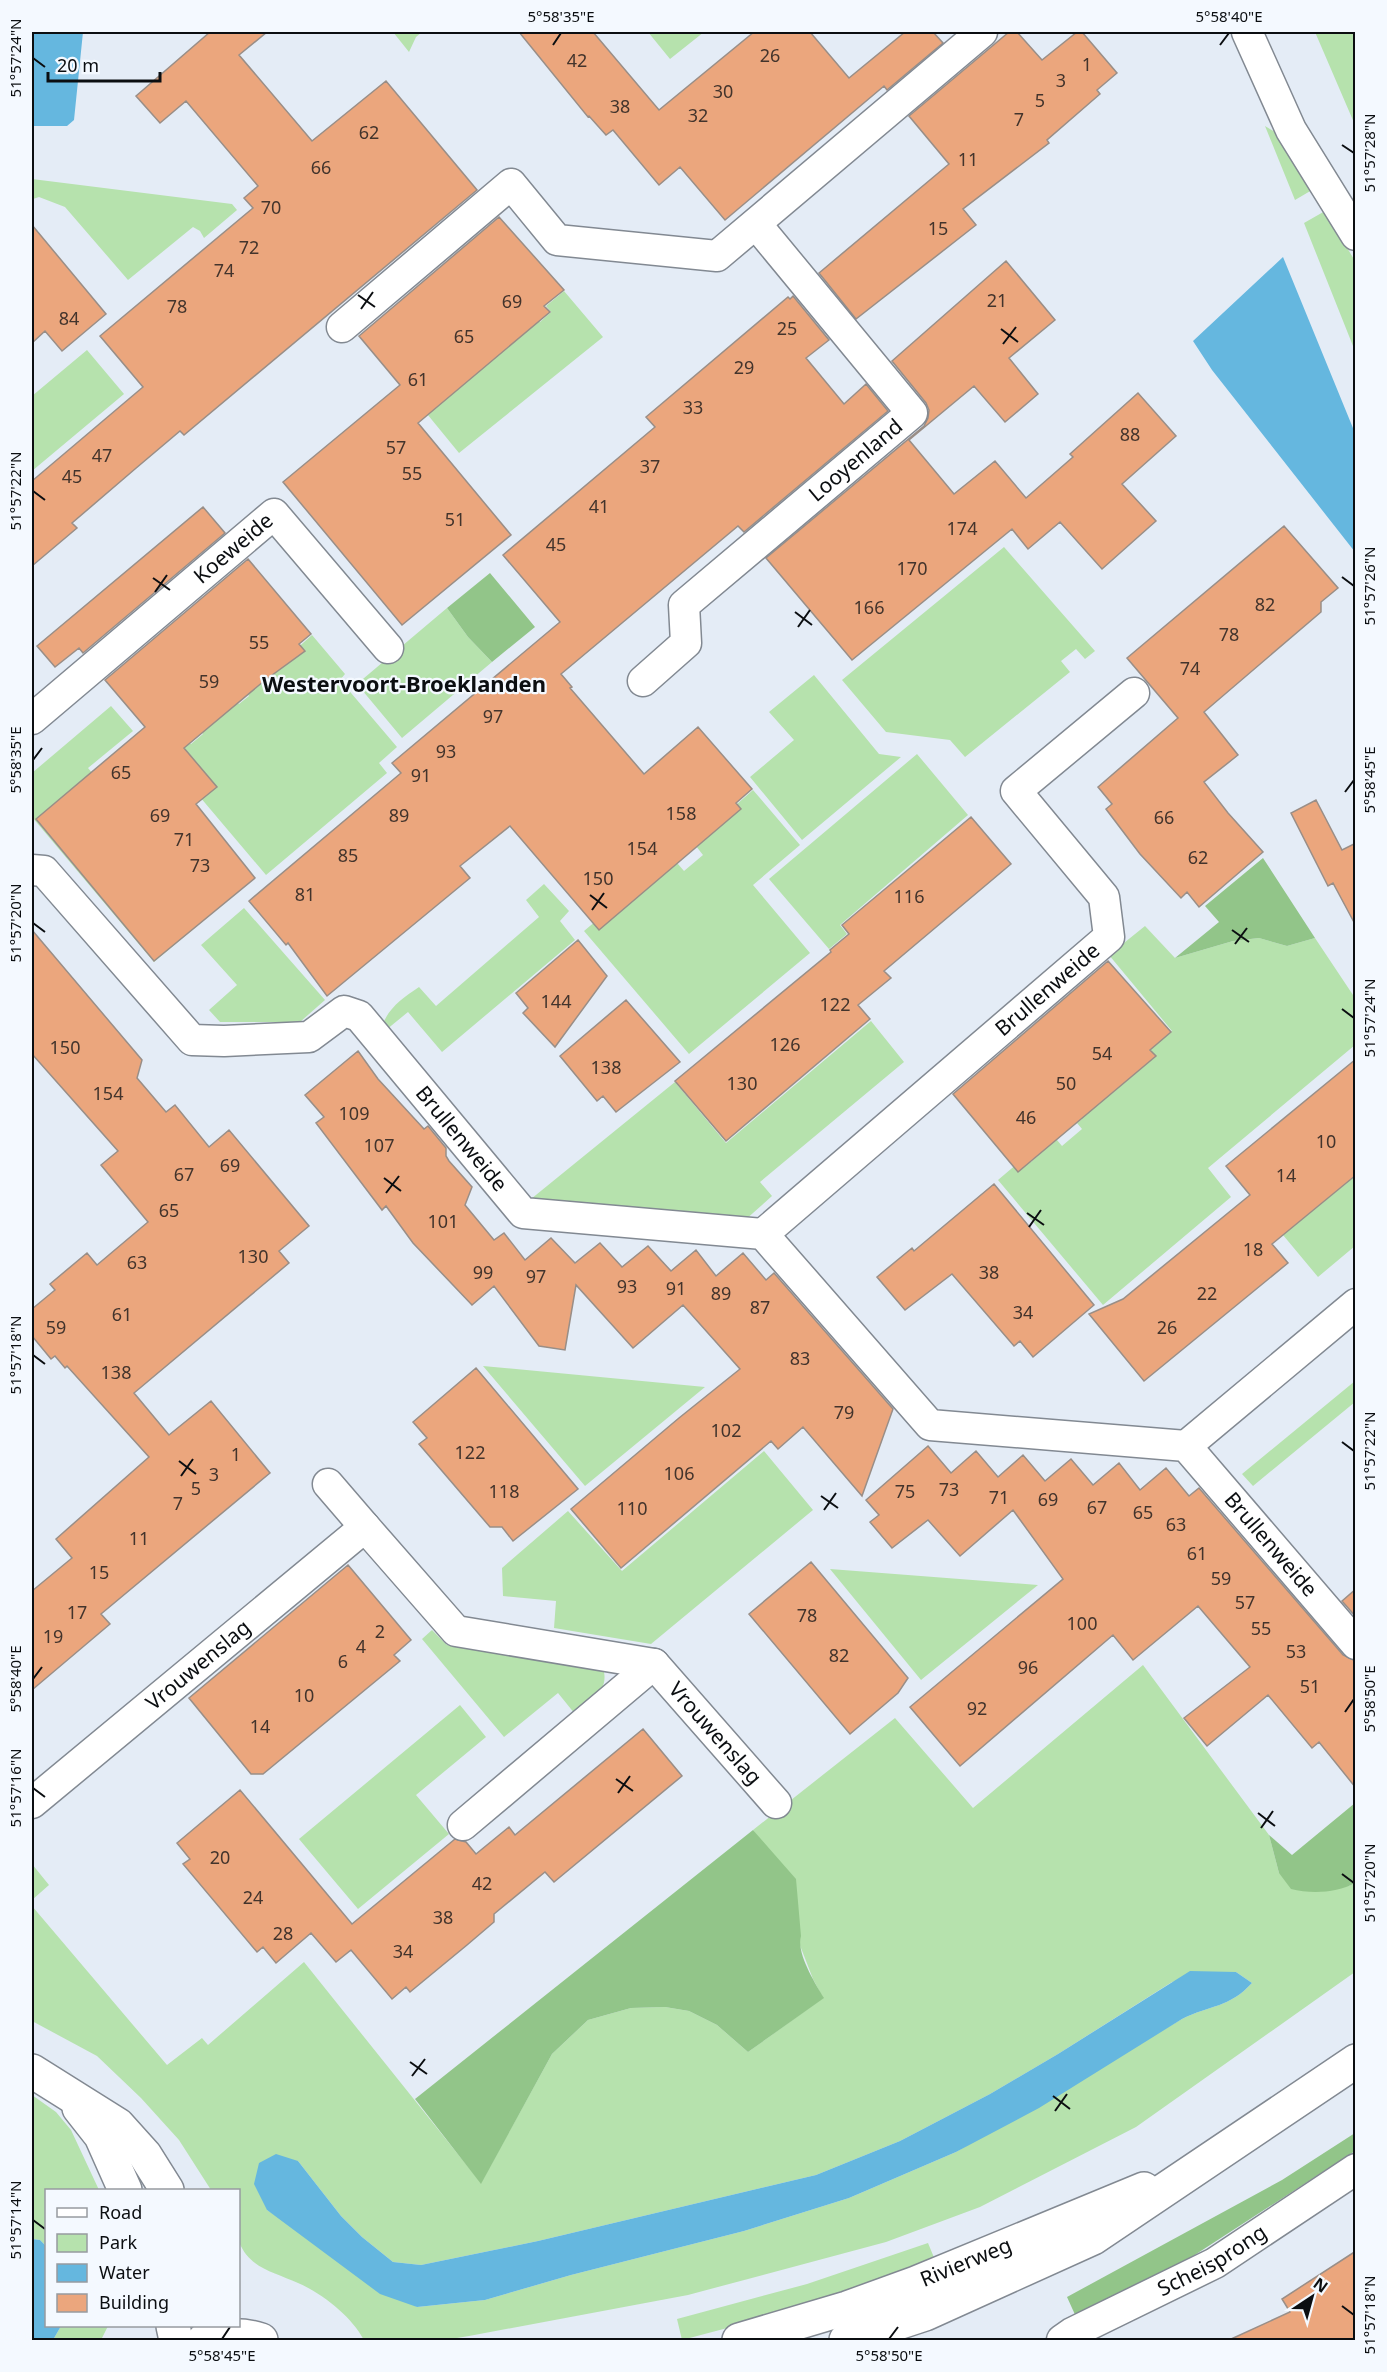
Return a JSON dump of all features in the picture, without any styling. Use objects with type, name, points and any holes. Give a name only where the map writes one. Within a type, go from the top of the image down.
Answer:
[{"type":"street","points":[[342,327],[511,184],[557,240],[717,256],[982,32]]},
{"type":"street","points":[[1247,32],[1291,130],[1356,235]]},
{"type":"street","name":"Looyenland","points":[[643,681],[686,643],[684,605],[912,413],[756,224]]},
{"type":"street","name":"Koeweide","points":[[32,719],[274,514],[388,648]]},
{"type":"street","name":"Brullenweide","points":[[32,870],[44,871],[192,1040],[224,1041],[309,1037],[344,1011],[359,1016],[523,1213],[763,1234],[1109,937],[1104,897],[1016,791],[1134,693]]},
{"type":"street","points":[[763,1234],[930,1425],[1186,1446],[1356,1304]]},
{"type":"street","name":"Brullenweide","points":[[1186,1446],[1356,1644]]},
{"type":"street","name":"Vrouwenslag","points":[[328,1484],[456,1630],[654,1664],[776,1803]]},
{"type":"street","name":"Vrouwenslag","points":[[32,1803],[365,1527]]},
{"type":"street","name":"Vrouwenslag","points":[[463,1826],[654,1664]]},
{"type":"street","name":"Rivierweg","points":[[740,2340],[783,2335],[850,2332],[916,2283],[1110,2202],[1188,2173],[1356,2061]]},
{"type":"street","points":[[32,2072],[118,2125],[146,2155],[166,2189]]},
{"type":"street","points":[[67,2092],[101,2136],[125,2189]]},
{"type":"street","name":"Scheisprong","points":[[1062,2340],[1215,2263],[1356,2169]]},
{"type":"green space","points":[[393,32],[422,32],[416,37],[409,52]]},
{"type":"green space","points":[[648,32],[704,32],[670,59]]},
{"type":"green space","points":[[1315,32],[1355,32],[1355,125]]},
{"type":"green space","points":[[1265,126],[1275,132],[1312,190],[1295,200]]},
{"type":"green space","points":[[32,179],[232,204],[237,210],[204,238],[200,231],[193,227],[128,280],[65,207],[39,197],[33,199]]},
{"type":"green space","points":[[1325,211],[1355,261],[1355,351],[1304,223]]},
{"type":"green space","points":[[564,291],[603,337],[459,453],[423,409],[440,395],[445,400],[502,352],[534,315],[540,322],[551,312],[546,306]]},
{"type":"green space","points":[[87,350],[124,394],[32,471],[32,396]]},
{"type":"green space","points":[[1004,547],[1095,651],[1085,659],[1076,649],[1061,661],[1070,672],[965,757],[950,740],[886,732],[842,680]]},
{"type":"green space","points":[[490,573],[535,627],[492,662],[468,637],[447,608]]},
{"type":"green space","points":[[447,608],[468,637],[492,662],[402,738],[357,684]]},
{"type":"green space","points":[[312,635],[345,674],[340,680],[397,747],[379,763],[387,773],[266,875],[167,758],[187,741],[191,744],[203,734],[200,730],[235,700],[239,704],[249,696],[246,691],[297,655],[294,651]]},
{"type":"green space","points":[[814,675],[879,754],[901,757],[802,840],[750,777],[794,740],[769,712]]},
{"type":"green space","points":[[111,706],[133,731],[88,768],[210,915],[154,962],[32,817],[32,773]]},
{"type":"green space","points":[[917,754],[968,815],[840,925],[847,934],[829,949],[769,879]]},
{"type":"green space","points":[[753,790],[800,845],[753,885],[810,953],[689,1054],[584,931],[672,857],[684,871],[703,855],[692,841],[741,809],[737,804]]},
{"type":"green space","points":[[1263,858],[1315,938],[1287,946],[1259,938],[1233,941],[1175,958],[1219,922],[1205,906]]},
{"type":"green space","points":[[544,884],[569,911],[560,921],[575,940],[442,1052],[408,1012],[386,1030],[382,1026],[393,1008],[419,987],[436,1006],[539,917],[526,900]]},
{"type":"green space","points":[[244,908],[325,1000],[300,1022],[220,1022],[209,1010],[237,985],[201,945]]},
{"type":"green space","points":[[1145,926],[1175,958],[1233,941],[1259,938],[1287,946],[1315,938],[1355,998],[1355,1045],[1208,1168],[1231,1197],[1103,1305],[998,1180],[1025,1157],[1031,1162],[1042,1152],[1052,1134],[1062,1146],[1082,1129],[1077,1123],[1082,1119],[1076,1113],[1110,1095],[1155,1057],[1150,1050],[1172,1031],[1109,955]]},
{"type":"green space","points":[[871,1021],[904,1062],[760,1182],[772,1196],[744,1221],[531,1199],[675,1082],[726,1143]]},
{"type":"green space","points":[[1355,1164],[1355,1246],[1318,1277],[1278,1229],[1290,1218],[1296,1224],[1347,1183]]},
{"type":"green space","points":[[483,1366],[705,1387],[585,1486]]},
{"type":"green space","points":[[1355,1381],[1355,1402],[1253,1486],[1242,1474]]},
{"type":"green space","points":[[764,1451],[813,1510],[651,1644],[554,1628],[556,1601],[503,1596],[502,1568],[568,1511],[622,1571]]},
{"type":"green space","points":[[830,1569],[1038,1585],[921,1680]]},
{"type":"green space","points":[[432,1630],[447,1645],[590,1665],[604,1672],[603,1685],[596,1696],[575,1714],[558,1693],[504,1737],[422,1639]]},
{"type":"green space","points":[[1143,1665],[1269,1835],[1279,1873],[1349,1886],[1355,1883],[1355,1972],[1136,2127],[980,2207],[886,2242],[688,2295],[445,2340],[364,2340],[344,2314],[326,2300],[307,2288],[256,2264],[240,2244],[240,2189],[210,2189],[179,2140],[141,2098],[97,2056],[32,2021],[32,1906],[167,2065],[202,2038],[208,2045],[304,1962],[481,2183],[552,2054],[588,2020],[631,2008],[665,2007],[689,2011],[717,2025],[748,2052],[823,1998],[813,1979],[758,1837],[753,1830],[895,1718],[973,1808]],"holes":[[[1236,1972],[1252,1983],[1227,2002],[1182,2019],[956,2152],[849,2198],[744,2231],[571,2275],[485,2300],[417,2307],[267,2210],[298,2161],[341,2216],[362,2237],[393,2262],[421,2265],[538,2241],[816,2175],[900,2141],[990,2094],[1172,1982]]]},
{"type":"green space","points":[[460,1705],[486,1737],[416,1795],[449,1834],[358,1909],[299,1839]]},
{"type":"green space","points":[[1355,1803],[1355,1883],[1324,1892],[1291,1889],[1279,1873],[1269,1835],[1292,1855]]},
{"type":"green space","points":[[753,1830],[796,1879],[801,1951],[807,1968],[824,1998],[748,2052],[717,2025],[689,2011],[665,2007],[631,2008],[588,2020],[552,2054],[481,2184],[415,2099]]},
{"type":"green space","points":[[32,1864],[49,1885],[32,1900]]},
{"type":"green space","points":[[32,2095],[56,2112],[71,2130],[99,2189],[45,2189],[45,2245],[40,2240],[32,2239]]},
{"type":"green space","points":[[1355,2133],[1355,2151],[1187,2260],[1077,2319],[1067,2297],[1282,2180]]},
{"type":"green space","points":[[928,2243],[935,2260],[814,2305],[682,2340],[677,2319],[807,2284]]},
{"type":"green space","points":[[60,2327],[108,2327],[101,2340],[53,2340]]},
{"type":"water","points":[[32,32],[83,32],[74,120],[67,126],[32,126]]},
{"type":"water","points":[[1283,257],[1355,433],[1355,552],[1212,370],[1193,341]]},
{"type":"water","points":[[1190,1971],[1236,1972],[1252,1983],[1227,2002],[1182,2019],[1039,2108],[956,2152],[849,2198],[744,2231],[571,2275],[485,2300],[417,2307],[380,2294],[267,2210],[254,2184],[259,2163],[276,2154],[298,2161],[341,2216],[362,2237],[393,2262],[421,2265],[538,2241],[816,2175],[900,2141],[990,2094]]},
{"type":"water","points":[[32,2239],[40,2240],[45,2245],[45,2327],[60,2327],[53,2340],[32,2340]]},
{"type":"building","points":[[210,32],[267,32],[239,55],[312,141],[386,81],[477,190],[184,435],[180,431],[135,469],[72,523],[77,528],[32,566],[32,481],[143,387],[100,336],[253,208],[244,198],[258,186],[186,101],[160,123],[136,96]]},
{"type":"building","points":[[519,32],[593,32],[659,110],[754,32],[810,32],[849,78],[905,32],[933,32],[943,43],[887,90],[884,86],[725,220],[680,167],[659,185],[613,130],[606,135],[588,117]]},
{"type":"building","points":[[1009,32],[1017,32],[1042,60],[1077,32],[1082,32],[1117,73],[1097,90],[1100,94],[1047,140],[1049,143],[963,209],[976,225],[856,319],[819,273],[949,164],[909,116]]},
{"type":"building","points":[[499,217],[564,290],[544,306],[550,312],[418,423],[511,535],[402,625],[283,482],[400,385],[359,336]]},
{"type":"building","points":[[32,225],[106,314],[62,351],[45,331],[32,343]]},
{"type":"building","points":[[1006,261],[1055,320],[1009,358],[1038,394],[1005,422],[974,386],[909,440],[954,494],[995,461],[1026,498],[1073,457],[1070,454],[1138,393],[1176,436],[1122,484],[1156,521],[1102,569],[1060,522],[1028,549],[1012,529],[852,660],[766,558],[924,426],[929,410],[926,403],[892,361]]},
{"type":"building","points":[[793,296],[829,340],[806,358],[844,404],[866,384],[888,411],[744,532],[738,526],[561,674],[572,687],[570,688],[644,774],[698,727],[752,789],[736,803],[741,809],[599,930],[510,826],[460,866],[470,878],[327,996],[288,943],[286,945],[249,901],[401,773],[392,763],[560,622],[503,555],[655,427],[646,417],[788,297],[790,299]]},
{"type":"building","points":[[203,507],[225,533],[83,653],[79,648],[55,667],[37,646]]},
{"type":"building","points":[[1284,526],[1338,588],[1321,602],[1321,612],[1204,712],[1238,755],[1204,782],[1263,852],[1199,907],[1187,892],[1181,898],[1140,854],[1106,809],[1112,804],[1098,787],[1178,718],[1127,658]]},
{"type":"building","points":[[248,559],[311,634],[299,644],[305,651],[264,681],[184,748],[217,787],[196,804],[255,878],[154,961],[36,819],[145,727],[105,680]]},
{"type":"building","points":[[1316,800],[1342,850],[1356,843],[1356,926],[1333,883],[1328,886],[1291,813]]},
{"type":"building","points":[[971,817],[1011,864],[884,971],[891,978],[858,1005],[870,1019],[726,1141],[675,1081],[831,952],[830,950],[849,934],[842,925]]},
{"type":"building","points":[[32,930],[142,1060],[137,1078],[166,1112],[175,1105],[209,1147],[229,1130],[309,1226],[279,1251],[289,1263],[134,1393],[169,1435],[211,1401],[270,1473],[101,1614],[110,1624],[32,1690],[32,1591],[72,1558],[56,1539],[149,1457],[67,1366],[65,1368],[55,1356],[51,1359],[32,1336],[32,1309],[55,1290],[50,1284],[87,1253],[97,1265],[148,1222],[101,1165],[118,1151],[32,1054]]},
{"type":"building","points":[[578,940],[607,976],[555,1047],[523,1013],[528,1008],[516,993]]},
{"type":"building","points":[[1108,961],[1171,1032],[1150,1050],[1156,1056],[1018,1172],[953,1094]]},
{"type":"building","points":[[626,1000],[680,1062],[616,1112],[603,1096],[597,1101],[560,1056]]},
{"type":"building","points":[[358,1051],[378,1079],[424,1129],[428,1126],[446,1148],[449,1161],[472,1187],[465,1205],[494,1240],[504,1233],[525,1260],[551,1238],[575,1263],[600,1243],[622,1267],[648,1246],[671,1271],[696,1250],[716,1276],[743,1253],[766,1280],[774,1273],[893,1409],[862,1496],[803,1427],[778,1449],[771,1441],[621,1568],[571,1509],[740,1369],[683,1305],[633,1348],[576,1285],[565,1350],[539,1346],[494,1286],[472,1305],[413,1243],[386,1206],[382,1210],[316,1123],[324,1117],[305,1095]]},
{"type":"building","points":[[1356,1059],[1356,1175],[1272,1244],[1288,1263],[1144,1381],[1089,1314],[1123,1299],[1250,1195],[1226,1166]]},
{"type":"building","points":[[994,1184],[1094,1305],[1033,1357],[1020,1341],[1014,1346],[952,1274],[905,1310],[877,1277],[912,1248],[914,1251]]},
{"type":"building","points":[[476,1368],[578,1489],[513,1541],[502,1527],[490,1527],[419,1444],[427,1438],[413,1422]]},
{"type":"building","points":[[928,1446],[951,1473],[976,1451],[998,1477],[1023,1455],[1045,1481],[1071,1459],[1093,1485],[1119,1463],[1140,1490],[1166,1468],[1189,1496],[1199,1488],[1343,1655],[1356,1661],[1356,1788],[1319,1742],[1312,1748],[1268,1695],[1207,1746],[1184,1718],[1250,1667],[1198,1606],[1133,1660],[1113,1635],[960,1766],[910,1707],[1063,1579],[1013,1510],[960,1556],[928,1520],[892,1548],[870,1522],[879,1515],[866,1500]]},
{"type":"building","points":[[811,1562],[908,1678],[898,1693],[850,1734],[749,1614]]},
{"type":"building","points":[[348,1565],[411,1640],[394,1655],[400,1661],[263,1774],[251,1774],[189,1698]]},
{"type":"building","points":[[1356,1589],[1356,1617],[1342,1601]]},
{"type":"building","points":[[643,1729],[682,1776],[554,1882],[545,1872],[494,1914],[494,1922],[467,1945],[410,1992],[406,1987],[392,1999],[351,1950],[336,1962],[311,1933],[276,1963],[263,1947],[257,1952],[183,1864],[190,1859],[177,1843],[240,1790],[352,1924],[455,1839],[466,1842],[476,1854],[509,1827],[515,1835]]},
{"type":"building","points":[[1356,2251],[1356,2340],[1229,2340],[1290,2312],[1282,2299]]},
{"type":"district","name":"Westervoort-Broeklanden","points":[[404,684]]}]
